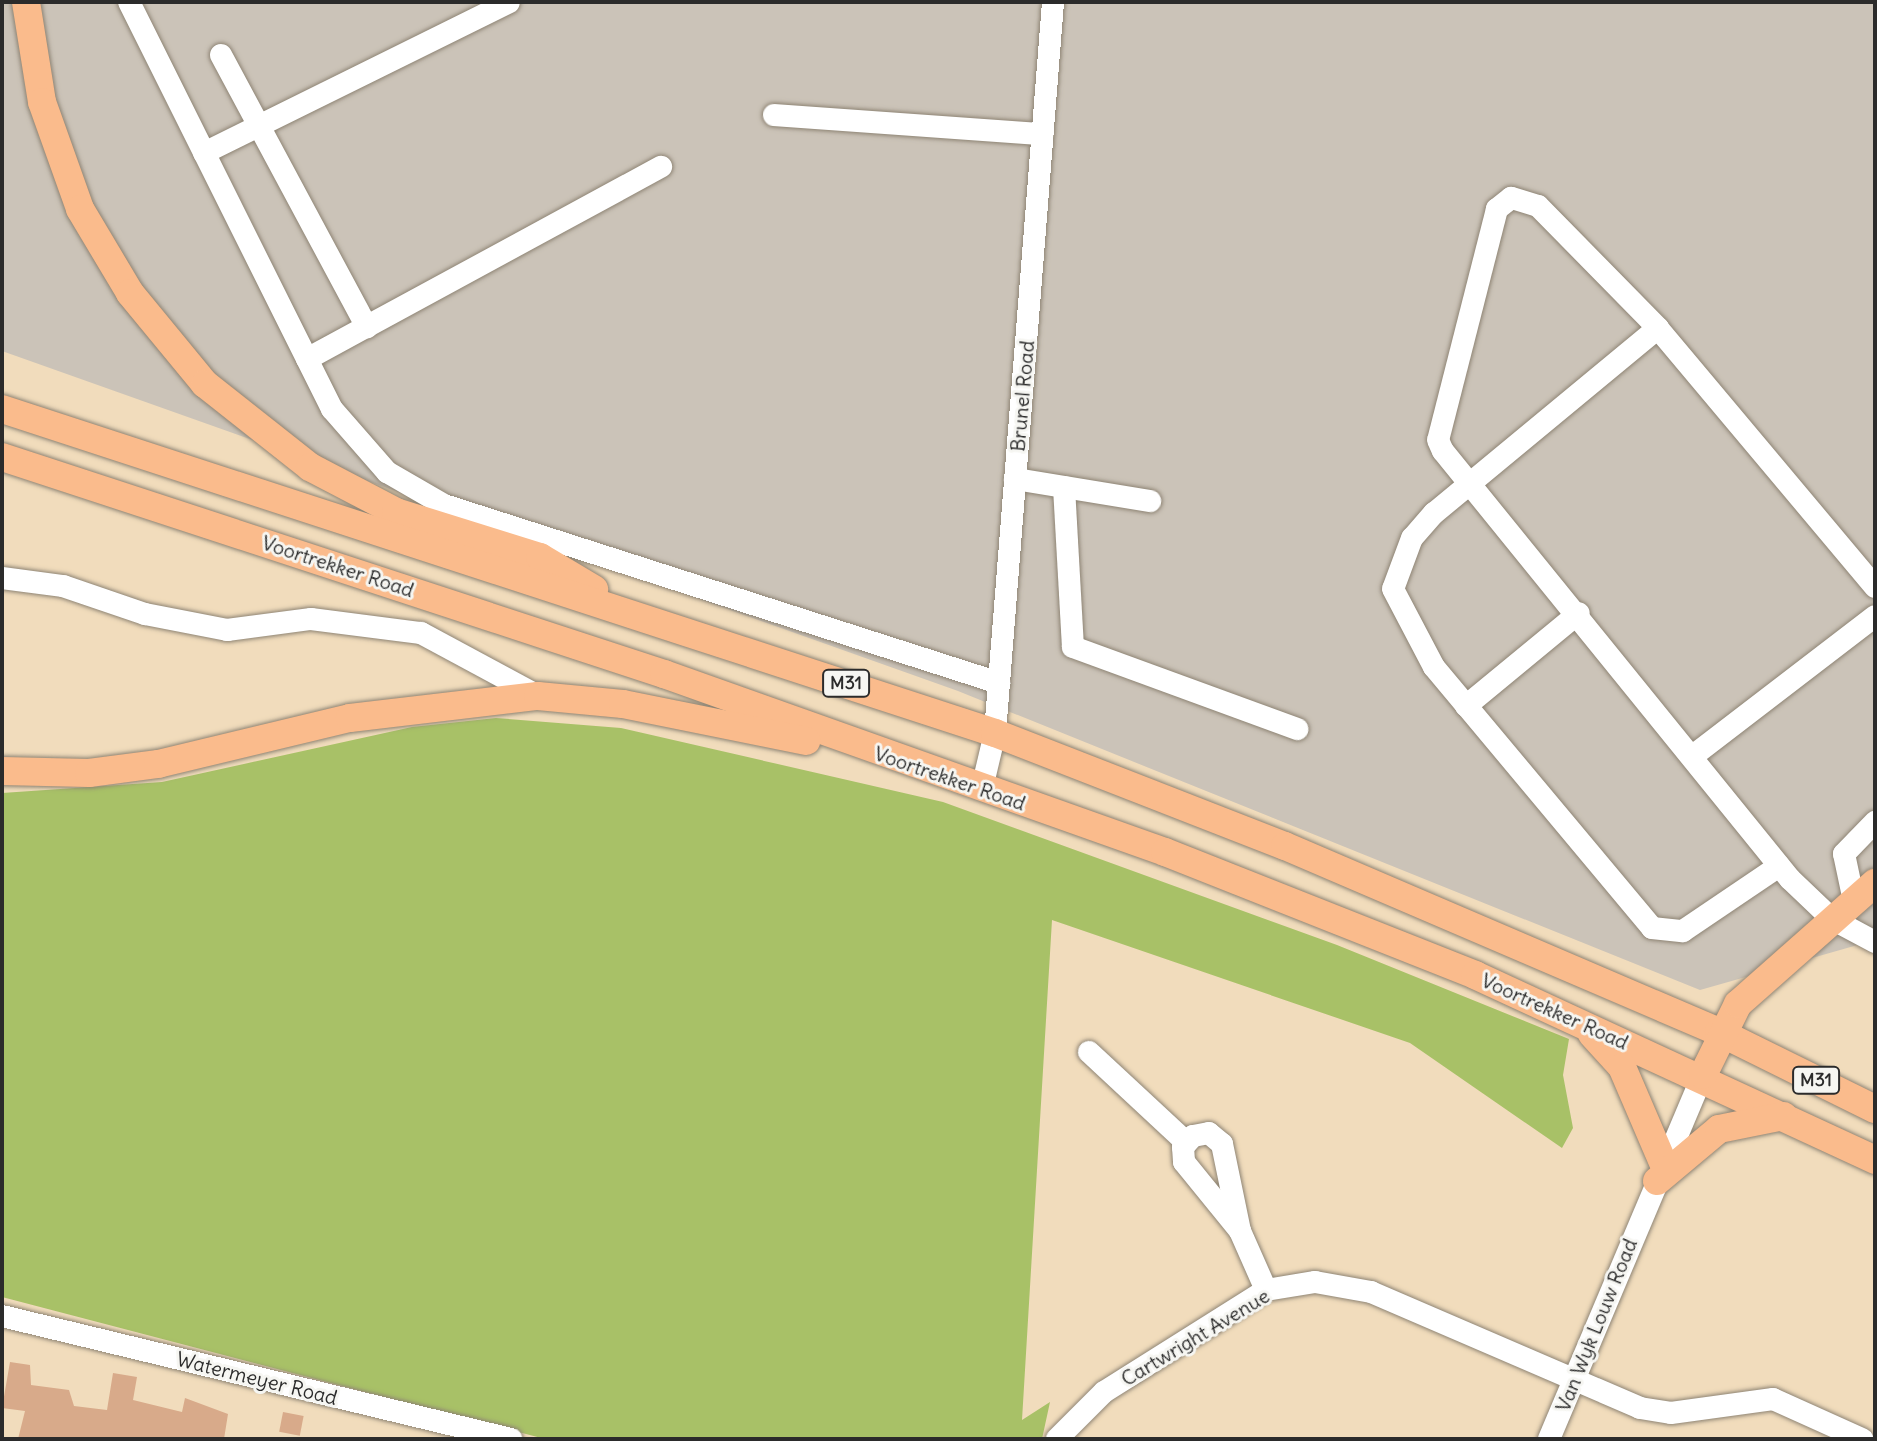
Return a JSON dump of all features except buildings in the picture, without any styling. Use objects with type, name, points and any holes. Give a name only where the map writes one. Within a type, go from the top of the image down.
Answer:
[{"type":"main road","points":[[26,2],[42,102],[80,209],[130,293],[205,384],[310,467],[396,512],[540,557],[628,609]]},
{"type":"main road","name":"Voortrekker Road","points":[[2,409],[338,523],[628,609],[995,733],[1285,846],[1719,1032],[1875,1109]]},
{"type":"main road","name":"Voortrekker Road","points":[[2,457],[649,669],[878,754],[1179,858],[1703,1075],[1875,1160]]},
{"type":"main road","points":[[2,771],[89,773],[158,764],[350,718],[538,696],[623,704],[878,754]]},
{"type":"main road","points":[[1703,1075],[1719,1032],[1753,989],[1864,892]]},
{"type":"main road","points":[[1583,1025],[1622,1067],[1660,1173],[1719,1129],[1751,1117],[1789,1116]]},
{"type":"street","points":[[129,2],[307,359],[365,453],[424,496],[999,683]]},
{"type":"street","points":[[204,153],[509,2]]},
{"type":"street","name":"Brunel Road","points":[[982,788],[995,733],[1053,2]]},
{"type":"street","points":[[221,55],[367,327]]},
{"type":"street","points":[[774,115],[1042,134]]},
{"type":"street","points":[[307,359],[661,167]]},
{"type":"street","points":[[1875,587],[1658,328],[1538,206],[1511,198],[1491,220],[1438,440],[1468,482],[1694,755],[1779,866],[1832,919],[1875,942]]},
{"type":"street","points":[[1658,328],[1468,482],[1412,538],[1393,589],[1415,640],[1466,706],[1652,928],[1683,931],[1779,866]]},
{"type":"street","points":[[1015,479],[1150,501]]},
{"type":"street","points":[[1064,487],[1073,647],[1297,729]]},
{"type":"street","points":[[2,578],[63,586],[145,614],[227,630],[311,619],[421,633],[538,696]]},
{"type":"street","points":[[1466,706],[1579,613]]},
{"type":"street","points":[[1694,755],[1875,616]]},
{"type":"street","points":[[1864,892],[1844,854],[1875,822]]},
{"type":"street","points":[[1089,1052],[1186,1142],[1189,1172],[1240,1231]]},
{"type":"street","name":"Van Wyk Louw Road","points":[[1549,1439],[1703,1075]]},
{"type":"street","points":[[1186,1142],[1209,1133],[1222,1144],[1240,1231],[1266,1290]]},
{"type":"street","name":"Cartwright Avenue","points":[[1057,1439],[1104,1392],[1266,1290],[1348,1285],[1659,1412],[1773,1399],[1862,1439]]},
{"type":"street","name":"Watermeyer Road","points":[[2,1316],[437,1430],[511,1439]]},
{"type":"shaded area","points":[[2,2],[1875,2],[1875,940],[1700,990],[958,691],[2,351]]},
{"type":"green space","points":[[496,718],[621,728],[943,802],[1337,945],[1569,1039],[1563,1075],[1573,1128],[1562,1148],[1410,1043],[1052,920],[1022,1420],[1050,1402],[1042,1439],[545,1439],[2,1297],[2,793],[162,782],[412,727]]}]
